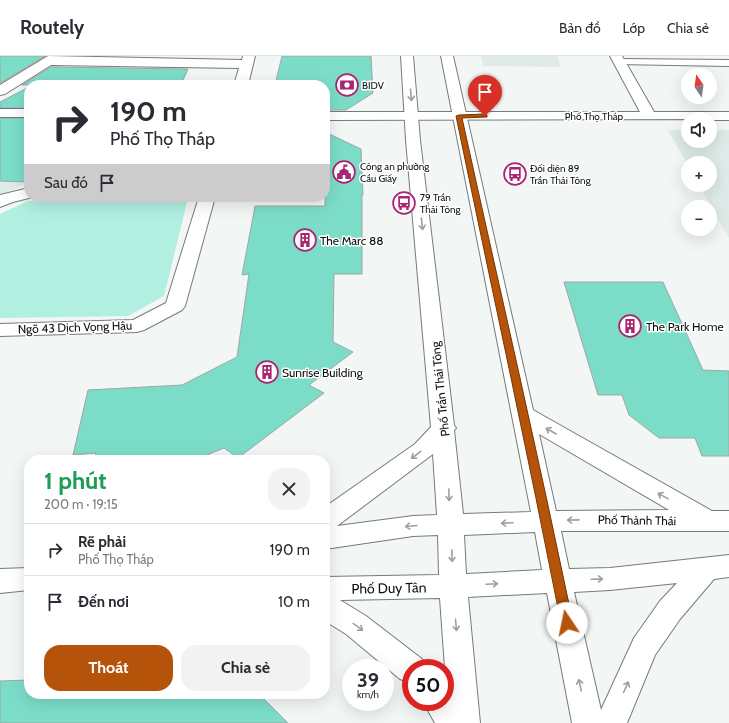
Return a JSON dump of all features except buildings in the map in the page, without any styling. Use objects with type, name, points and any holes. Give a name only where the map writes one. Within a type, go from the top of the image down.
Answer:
[{"type":"main road","name":"Phố Trần Thái Tông","points":[[408,56],[413,140],[444,428],[449,490],[453,586],[464,723]]},
{"type":"main road","points":[[447,56],[588,723]]},
{"type":"main road","points":[[4,86],[53,58],[248,60],[242,80]]},
{"type":"main road","points":[[617,59],[650,116]]},
{"type":"main road","points":[[0,113],[24,113]]},
{"type":"main road","name":"Phố Thọ Tháp","points":[[330,116],[729,116]]},
{"type":"main road","points":[[0,202],[7,198],[24,194]]},
{"type":"main road","name":"Ngõ 43 Dịch Vọng Hậu","points":[[0,330],[137,326],[175,306],[206,202]]},
{"type":"main road","points":[[522,414],[719,521]]},
{"type":"main road","points":[[330,517],[423,450],[444,428]]},
{"type":"main road","name":"Phố Thành Thái","points":[[450,525],[597,520],[719,521]]},
{"type":"main road","points":[[330,537],[412,526],[450,525]]},
{"type":"main road","points":[[558,580],[610,579],[718,567]]},
{"type":"main road","points":[[611,723],[644,648],[670,610],[718,567]]},
{"type":"main road","points":[[0,581],[24,580]]},
{"type":"main road","name":"Phố Duy Tân","points":[[330,589],[453,586],[558,580]]},
{"type":"main road","points":[[330,609],[356,626],[402,662]]},
{"type":"main road","points":[[445,711],[454,723]]},
{"type":"lane","points":[[726,56],[729,60]]},
{"type":"lane","points":[[617,59],[729,63]]},
{"type":"shaded area","points":[[481,56],[557,56],[561,67],[483,66]]},
{"type":"shaded area","points":[[668,130],[681,130],[681,148],[717,148],[717,130],[729,130],[729,238],[717,217],[717,200],[707,200],[703,192],[717,192],[717,156],[683,156]]},
{"type":"shaded area","points":[[0,156],[24,181],[24,184],[0,196]]},
{"type":"green space","points":[[26,202],[187,202],[164,296],[128,316],[0,318],[0,214]]},
{"type":"place","name":"BIDV","points":[[347,85]]},
{"type":"place","name":"Công an phường Cầu Giấy","points":[[344,172]]},
{"type":"place","name":"Đối diện 89 Trần Thái Tông","points":[[515,174]]},
{"type":"place","name":"79 Trần Thái Tông","points":[[404,203]]},
{"type":"place","name":"The Marc 88","points":[[305,240]]},
{"type":"place","name":"The Park Home","points":[[630,326]]},
{"type":"place","name":"Sunrise Building","points":[[267,372]]},
{"type":"route","points":[[485,116],[459,116],[522,414],[540,489],[567,623]]}]
